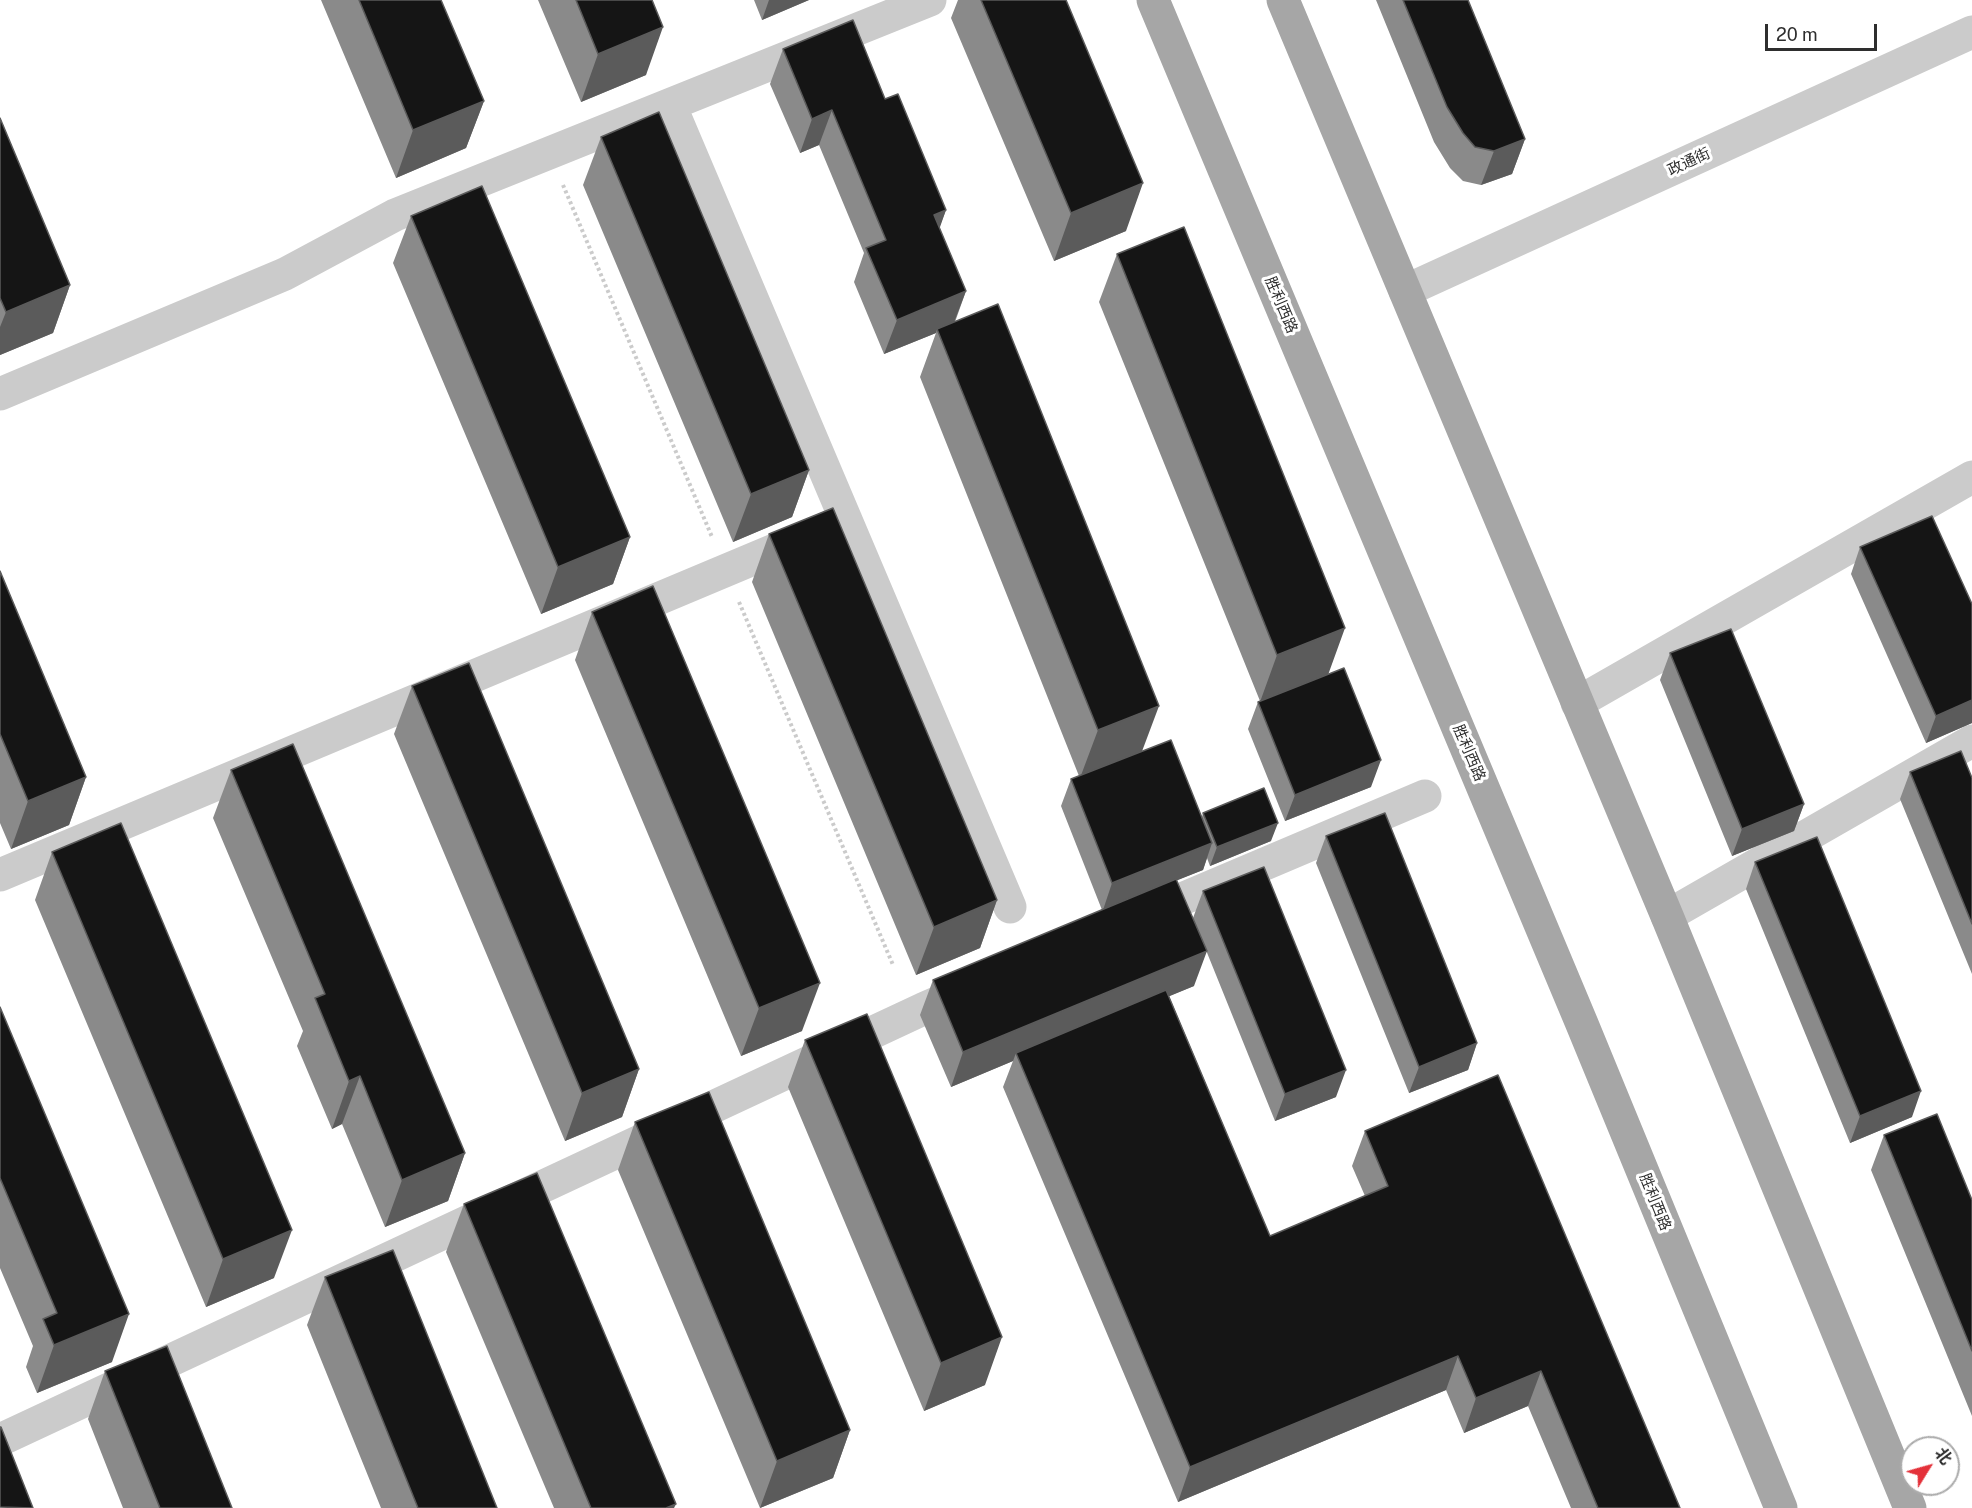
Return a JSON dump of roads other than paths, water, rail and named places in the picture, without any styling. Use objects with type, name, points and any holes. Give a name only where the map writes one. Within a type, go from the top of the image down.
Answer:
[{"type":"main road","name":"胜利西路","points":[[1153,0],[1587,1035],[1781,1508]]},
{"type":"main road","points":[[1283,0],[1667,915],[1910,1508]]},
{"type":"street","points":[[0,394],[285,274],[395,215],[930,0]]},
{"type":"street","name":"政通街","points":[[1405,291],[1972,32]]},
{"type":"street","points":[[670,105],[1010,907]]},
{"type":"street","points":[[1577,703],[1972,477]]},
{"type":"street","points":[[0,875],[846,520]]},
{"type":"street","points":[[1667,915],[1972,741]]},
{"type":"street","points":[[1120,926],[1425,796]]},
{"type":"street","points":[[0,1440],[923,1009],[988,981]]}]
